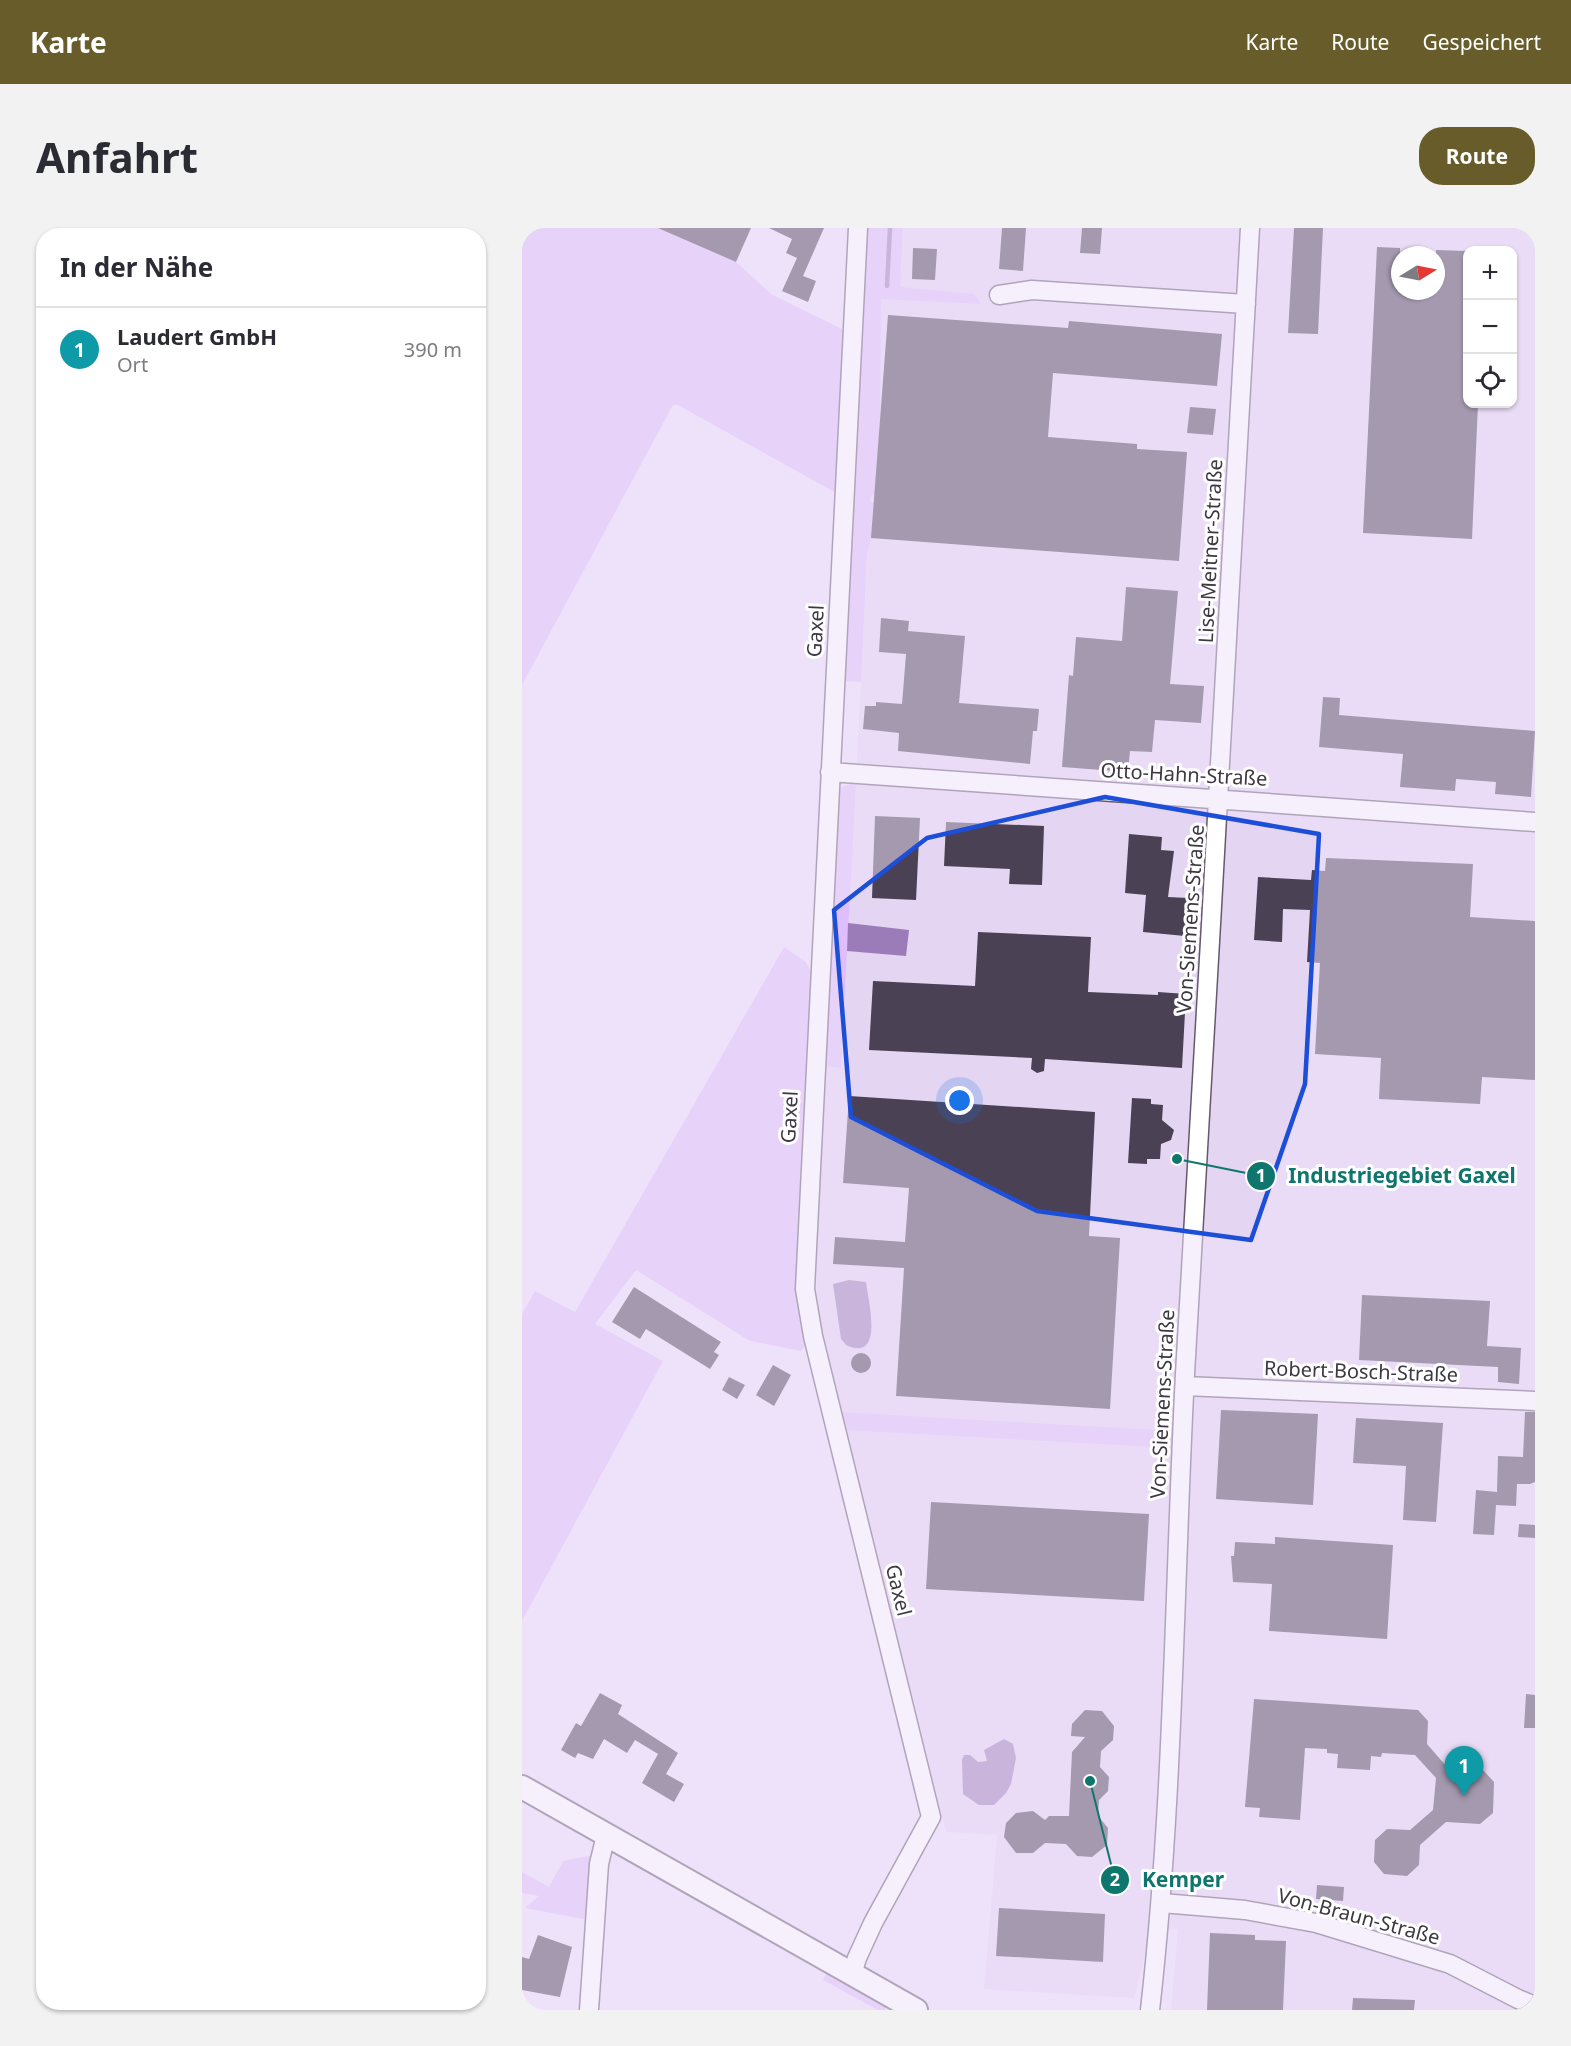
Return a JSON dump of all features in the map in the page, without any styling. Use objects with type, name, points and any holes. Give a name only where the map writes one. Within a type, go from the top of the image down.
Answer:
[{"type":"street","name":"Gaxel","points":[[852,1974],[873,1923],[931,1817],[813,1336],[805,1289],[858,228]]},
{"type":"street","name":"Lise-Meitner-Straße","points":[[1220,801],[1250,228]]},
{"type":"street","points":[[999,295],[1032,290],[1246,304]]},
{"type":"street","name":"Otto-Hahn-Straße","points":[[830,772],[1220,801],[1251,800],[1535,822]]},
{"type":"street","name":"Von-Siemens-Straße","points":[[1150,2010],[1162,1903],[1185,1386],[1220,801]]},
{"type":"street","name":"Robert-Bosch-Straße","points":[[1185,1386],[1535,1401]]},
{"type":"street","points":[[522,1787],[916,2010]]},
{"type":"street","points":[[589,2010],[598,1876],[606,1835]]},
{"type":"street","name":"Von-Braun-Straße","points":[[1162,1903],[1245,1910],[1316,1923],[1450,1964],[1535,2006]]},
{"type":"highlighted area","points":[[1105,797],[1319,834],[1305,1084],[1251,1240],[1037,1211],[851,1117],[834,910],[927,838]]},
{"type":"shaded area","points":[[522,228],[666,228],[672,234],[736,262],[771,294],[844,330],[836,493],[678,405],[673,405],[522,685]]},
{"type":"shaded area","points":[[864,228],[903,228],[900,287],[974,294],[981,304],[881,299],[880,424],[875,495],[871,495],[870,502],[874,503],[867,555],[861,682],[843,681]]},
{"type":"shaded area","points":[[903,228],[1535,228],[1535,2010],[1171,2010],[1178,1929],[1151,1931],[1134,1998],[984,1989],[997,1835],[946,1832],[864,1500],[844,1430],[818,1312],[815,1251],[824,1066],[841,1067],[881,298],[899,299]]},
{"type":"shaded area","points":[[856,782],[841,1068],[824,1066],[837,789]]},
{"type":"shaded area","points":[[848,923],[909,930],[906,956],[847,951]]},
{"type":"shaded area","points":[[784,947],[806,962],[813,976],[807,1344],[801,1351],[750,1341],[636,1270],[595,1324],[663,1361],[522,1621],[522,1314],[535,1291],[575,1312]]},
{"type":"shaded area","points":[[849,1280],[866,1282],[871,1315],[870,1338],[866,1345],[858,1348],[846,1345],[841,1339],[833,1284]]},
{"type":"shaded area","points":[[840,1412],[1174,1431],[1174,1448],[844,1430]]},
{"type":"shaded area","points":[[1004,1739],[1013,1744],[1016,1758],[1011,1784],[994,1805],[979,1805],[963,1794],[962,1760],[964,1755],[970,1755],[978,1762],[987,1761],[984,1750]]},
{"type":"shaded area","points":[[593,1855],[589,1920],[525,1908],[539,1896],[522,1893],[522,1872],[549,1887],[563,1861]]},
{"type":"shaded area","points":[[828,1970],[886,2000],[885,2010],[878,2010],[823,1980]]},
{"type":"building","points":[[658,228],[751,228],[736,262]]},
{"type":"building","points":[[769,228],[824,228],[803,276],[816,281],[808,302],[782,291],[797,258],[786,253],[792,239]]},
{"type":"building","points":[[1002,228],[1026,228],[1023,271],[999,269]]},
{"type":"building","points":[[1082,228],[1102,228],[1100,254],[1080,253]]},
{"type":"building","points":[[1294,228],[1323,228],[1318,334],[1288,333]]},
{"type":"building","points":[[1377,247],[1391,248],[1391,300],[1445,300],[1445,250],[1463,251],[1463,408],[1478,408],[1472,539],[1363,533]]},
{"type":"building","points":[[913,248],[937,249],[935,280],[912,279]]},
{"type":"building","points":[[888,315],[1068,328],[1069,321],[1222,334],[1217,386],[1053,373],[1048,437],[1137,444],[1137,449],[1187,452],[1179,561],[871,538]]},
{"type":"building","points":[[1190,407],[1216,409],[1213,435],[1187,433]]},
{"type":"building","points":[[1126,587],[1178,591],[1170,684],[1204,686],[1201,723],[1155,720],[1152,752],[1130,751],[1128,772],[1062,767],[1069,675],[1073,676],[1076,637],[1122,641]]},
{"type":"building","points":[[881,618],[909,621],[908,631],[965,636],[959,703],[1039,709],[1037,731],[1033,731],[1030,764],[898,751],[899,733],[863,729],[865,706],[876,706],[876,702],[902,704],[906,654],[879,652]]},
{"type":"building","points":[[1323,697],[1340,698],[1339,715],[1535,731],[1531,797],[1495,794],[1496,782],[1456,779],[1455,791],[1400,787],[1403,754],[1319,747]]},
{"type":"building","points":[[875,816],[920,818],[916,900],[872,898]]},
{"type":"building","points":[[946,822],[1044,826],[1042,885],[1009,884],[1010,869],[944,866]]},
{"type":"building","points":[[1129,834],[1162,837],[1161,850],[1174,851],[1168,897],[1188,898],[1185,936],[1143,932],[1146,895],[1125,893]]},
{"type":"building","points":[[1326,858],[1473,864],[1470,917],[1535,921],[1535,1080],[1482,1077],[1480,1104],[1379,1099],[1381,1058],[1315,1054],[1320,963],[1307,962],[1310,910],[1283,909],[1282,942],[1254,940],[1258,877],[1311,880],[1312,870],[1325,871]]},
{"type":"building","points":[[978,932],[1091,937],[1088,992],[1186,994],[1182,1068],[1045,1059],[1044,1071],[1037,1073],[1031,1069],[1032,1058],[869,1050],[873,981],[975,986]]},
{"type":"building","points":[[849,1096],[1095,1112],[1089,1236],[1120,1238],[1110,1409],[896,1396],[904,1268],[833,1264],[835,1237],[905,1242],[909,1188],[843,1183]]},
{"type":"building","points":[[1132,1098],[1151,1099],[1151,1104],[1163,1105],[1162,1120],[1174,1130],[1171,1140],[1161,1144],[1160,1159],[1147,1159],[1147,1164],[1128,1163]]},
{"type":"building","points":[[634,1287],[721,1342],[714,1352],[719,1355],[710,1369],[646,1329],[640,1339],[612,1322]]},
{"type":"building","points":[[1362,1295],[1490,1301],[1487,1346],[1521,1348],[1519,1384],[1498,1382],[1498,1367],[1359,1360]]},
{"type":"building","points":[[861,1353],[868,1356],[871,1363],[868,1370],[861,1373],[854,1370],[851,1363],[854,1356]]},
{"type":"building","points":[[773,1365],[791,1375],[774,1406],[756,1395]]},
{"type":"building","points":[[729,1377],[745,1385],[737,1399],[722,1390]]},
{"type":"building","points":[[1221,1410],[1318,1414],[1313,1505],[1216,1499]]},
{"type":"building","points":[[1525,1412],[1535,1412],[1535,1482],[1517,1484],[1516,1506],[1496,1505],[1494,1535],[1473,1534],[1476,1490],[1497,1492],[1498,1456],[1523,1457]]},
{"type":"building","points":[[1356,1418],[1443,1423],[1436,1522],[1403,1520],[1406,1466],[1353,1463]]},
{"type":"building","points":[[931,1502],[1149,1514],[1144,1601],[926,1589]]},
{"type":"building","points":[[1519,1524],[1535,1525],[1535,1538],[1518,1537]]},
{"type":"building","points":[[1275,1537],[1393,1545],[1387,1639],[1269,1631],[1272,1584],[1233,1582],[1231,1556],[1234,1556],[1235,1542],[1275,1544]]},
{"type":"building","points":[[600,1693],[622,1705],[618,1714],[678,1753],[666,1774],[684,1784],[674,1802],[642,1783],[658,1754],[635,1740],[627,1753],[604,1739],[593,1759],[578,1753],[575,1758],[561,1750],[576,1723],[581,1726]]},
{"type":"building","points":[[1526,1694],[1535,1695],[1535,1728],[1524,1728]]},
{"type":"building","points":[[1254,1699],[1418,1710],[1428,1721],[1427,1744],[1447,1767],[1483,1770],[1494,1782],[1493,1813],[1480,1824],[1446,1822],[1420,1845],[1419,1865],[1407,1876],[1384,1874],[1374,1862],[1375,1840],[1387,1829],[1410,1830],[1433,1810],[1436,1778],[1415,1755],[1382,1753],[1381,1757],[1371,1756],[1370,1770],[1337,1768],[1338,1754],[1327,1753],[1327,1749],[1305,1748],[1300,1820],[1259,1817],[1260,1808],[1245,1807]]},
{"type":"building","points":[[1085,1710],[1102,1711],[1114,1726],[1113,1740],[1101,1751],[1100,1767],[1109,1777],[1108,1791],[1099,1800],[1098,1816],[1108,1828],[1107,1845],[1092,1857],[1077,1856],[1066,1844],[1045,1843],[1033,1853],[1016,1853],[1004,1837],[1006,1823],[1016,1813],[1033,1811],[1045,1820],[1049,1816],[1069,1816],[1072,1752],[1085,1737],[1071,1736],[1072,1724]]},
{"type":"building","points":[[1317,1885],[1344,1887],[1343,1901],[1316,1899]]},
{"type":"building","points":[[999,1908],[1105,1914],[1103,1962],[996,1956]]},
{"type":"building","points":[[1210,1933],[1255,1935],[1255,1940],[1286,1941],[1283,2010],[1207,2010]]},
{"type":"building","points":[[538,1935],[572,1947],[560,1997],[522,1990],[522,1957],[529,1959]]},
{"type":"building","points":[[1353,1998],[1415,2000],[1414,2010],[1352,2010]]},
{"type":"waterway","points":[[887,286],[890,228]]},
{"type":"place","name":"Industriegebiet Gaxel","points":[[1177,1159]]},
{"type":"place","name":"Kemper","points":[[1090,1781]]},
{"type":"place","name":"Laudert GmbH","points":[[1464,1796]]}]
